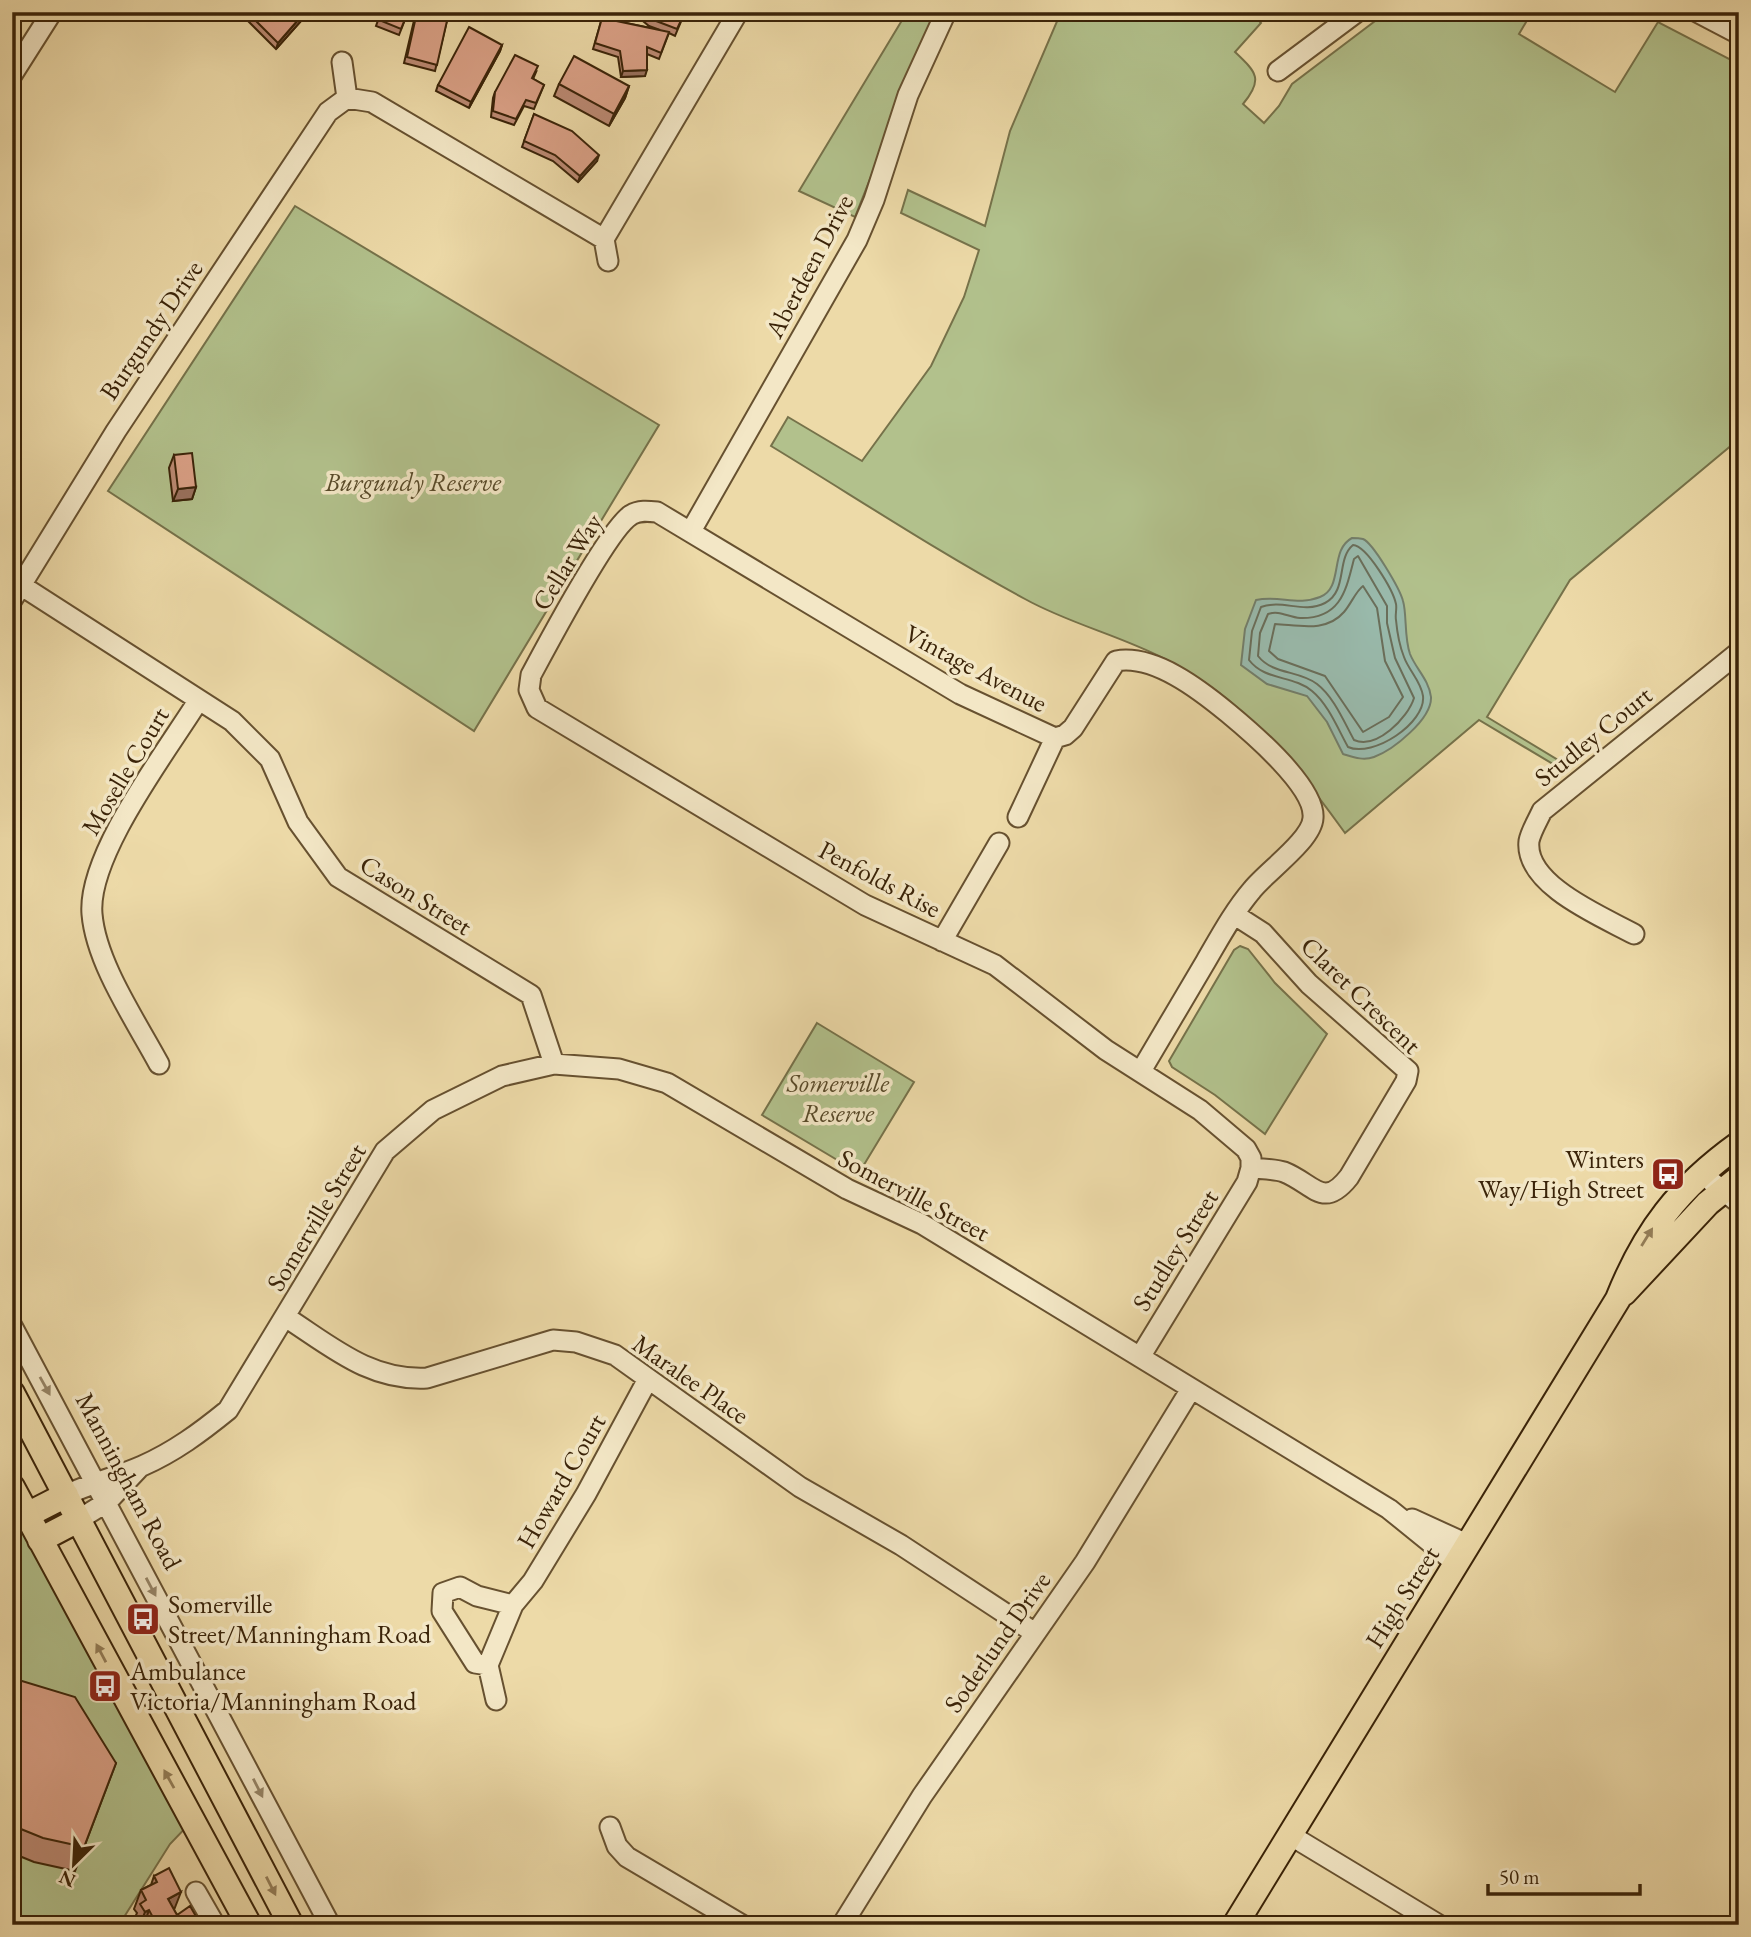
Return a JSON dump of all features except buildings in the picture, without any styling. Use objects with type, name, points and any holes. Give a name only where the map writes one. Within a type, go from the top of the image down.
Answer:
[{"type":"main road","name":"High Street","points":[[1235,1925],[1618,1298],[1635,1256],[1651,1229],[1702,1174],[1735,1155]]},
{"type":"main road","name":"High Street","points":[[1618,1298],[1734,1190]]},
{"type":"main road","points":[[12,1393],[291,1925]]},
{"type":"main road","points":[[12,1487],[249,1925]]},
{"type":"main road","points":[[27,1515],[66,1495]]},
{"type":"main road","points":[[40,1539],[78,1520]]},
{"type":"street","points":[[12,75],[52,12]]},
{"type":"street","points":[[608,261],[604,239],[738,12]]},
{"type":"street","name":"Aberdeen Drive","points":[[691,531],[857,240],[874,200],[908,95],[946,12]]},
{"type":"street","points":[[1278,71],[1357,12]]},
{"type":"street","points":[[1698,12],[1739,34]]},
{"type":"street","points":[[342,62],[347,98],[372,102],[604,239]]},
{"type":"street","name":"Burgundy Drive","points":[[17,593],[116,431],[320,123],[328,112],[347,98]]},
{"type":"street","name":"Cellar Way","points":[[531,700],[531,675],[621,523],[632,514],[657,512],[691,531]]},
{"type":"street","name":"Vintage Avenue","points":[[691,531],[960,694],[1055,738],[1065,736],[1073,728],[1116,661],[1131,659],[1162,670],[1209,698],[1254,735],[1285,768],[1306,797],[1314,816],[1310,831],[1251,890],[1141,1071]]},
{"type":"street","name":"Cason Street","points":[[17,593],[232,721],[270,759],[298,822],[338,877],[531,995],[554,1064]]},
{"type":"street","points":[[1739,652],[1721,668],[1739,678]]},
{"type":"street","name":"Studley Court","points":[[1634,934],[1568,898],[1537,873],[1529,842],[1542,811],[1721,668]]},
{"type":"street","name":"Penfolds Rise","points":[[531,700],[545,715],[865,905],[995,965],[1106,1050],[1200,1110],[1246,1149],[1251,1158],[1251,1168]]},
{"type":"street","name":"Moselle Court","points":[[159,1064],[105,961],[92,913],[99,869],[117,831],[198,701]]},
{"type":"street","points":[[1018,817],[1055,738]]},
{"type":"street","points":[[942,941],[999,844]]},
{"type":"street","name":"Claret Crescent","points":[[1235,915],[1263,933],[1309,984],[1408,1071],[1406,1082],[1338,1191],[1329,1194],[1319,1192],[1283,1172],[1251,1168]]},
{"type":"street","name":"Somerville Street","points":[[66,1495],[96,1481],[141,1466],[197,1436],[228,1410],[385,1151],[433,1110],[502,1076],[554,1064],[619,1069],[667,1083],[847,1189],[922,1224],[1463,1555]]},
{"type":"street","name":"Studley Street","points":[[1140,1357],[1247,1182],[1251,1168]]},
{"type":"street","points":[[1702,1174],[1734,1190]]},
{"type":"street","name":"Maralee Place","points":[[286,1318],[362,1365],[387,1376],[427,1378],[553,1340],[576,1342],[615,1355],[800,1487],[901,1545],[1035,1633]]},
{"type":"street","name":"Manningham Road","points":[[12,1326],[330,1925]]},
{"type":"street","name":"Howard Court","points":[[488,1665],[513,1605],[533,1581],[586,1494],[648,1379]]},
{"type":"street","name":"Soderlund Drive","points":[[842,1925],[922,1796],[1085,1562],[1191,1389]]},
{"type":"street","name":"Somerville Street","points":[[78,1520],[107,1502],[141,1466]]},
{"type":"street","points":[[496,1700],[488,1665],[475,1663],[442,1611],[443,1593],[460,1587],[477,1596],[513,1605]]},
{"type":"street","points":[[610,1827],[617,1846],[627,1857],[742,1925]]},
{"type":"street","points":[[1290,1835],[1439,1925]]},
{"type":"street","points":[[196,1892],[215,1925]]},
{"type":"green space","points":[[907,12],[936,12],[855,217],[799,191]]},
{"type":"green space","points":[[1061,12],[1252,12],[1261,23],[1235,52],[1255,76],[1254,88],[1243,104],[1264,123],[1279,106],[1292,84],[1387,12],[1532,12],[1519,34],[1615,92],[1658,22],[1739,64],[1739,439],[1570,580],[1487,717],[1568,766],[1563,770],[1479,720],[1345,833],[1306,781],[1265,734],[1219,693],[1193,675],[1148,651],[1059,616],[1025,599],[771,446],[788,417],[862,461],[931,366],[964,297],[979,250],[901,213],[908,190],[985,226],[1010,131]]},
{"type":"green space","name":"Burgundy Reserve","points":[[295,206],[659,425],[474,731],[108,491]]},
{"type":"green space","points":[[1240,946],[1248,949],[1275,983],[1327,1034],[1265,1134],[1215,1095],[1172,1067],[1169,1061],[1234,950]]},
{"type":"green space","name":"Somerville Reserve","points":[[817,1023],[914,1082],[859,1173],[762,1115]]},
{"type":"green space","points":[[12,1482],[192,1821],[170,1844],[119,1925],[12,1925]]},
{"type":"water","points":[[1352,538],[1367,542],[1401,595],[1410,654],[1428,685],[1431,697],[1425,715],[1410,733],[1382,753],[1366,759],[1343,754],[1327,722],[1307,696],[1267,684],[1241,665],[1245,629],[1256,600],[1304,601],[1320,597],[1332,586],[1341,551]]},
{"type":"place","name":"Winters Way/High Street","points":[[1668,1174]]},
{"type":"place","name":"Somerville Street/Manningham Road","points":[[143,1619]]},
{"type":"place","name":"Ambulance Victoria/Manningham Road","points":[[105,1686]]}]
